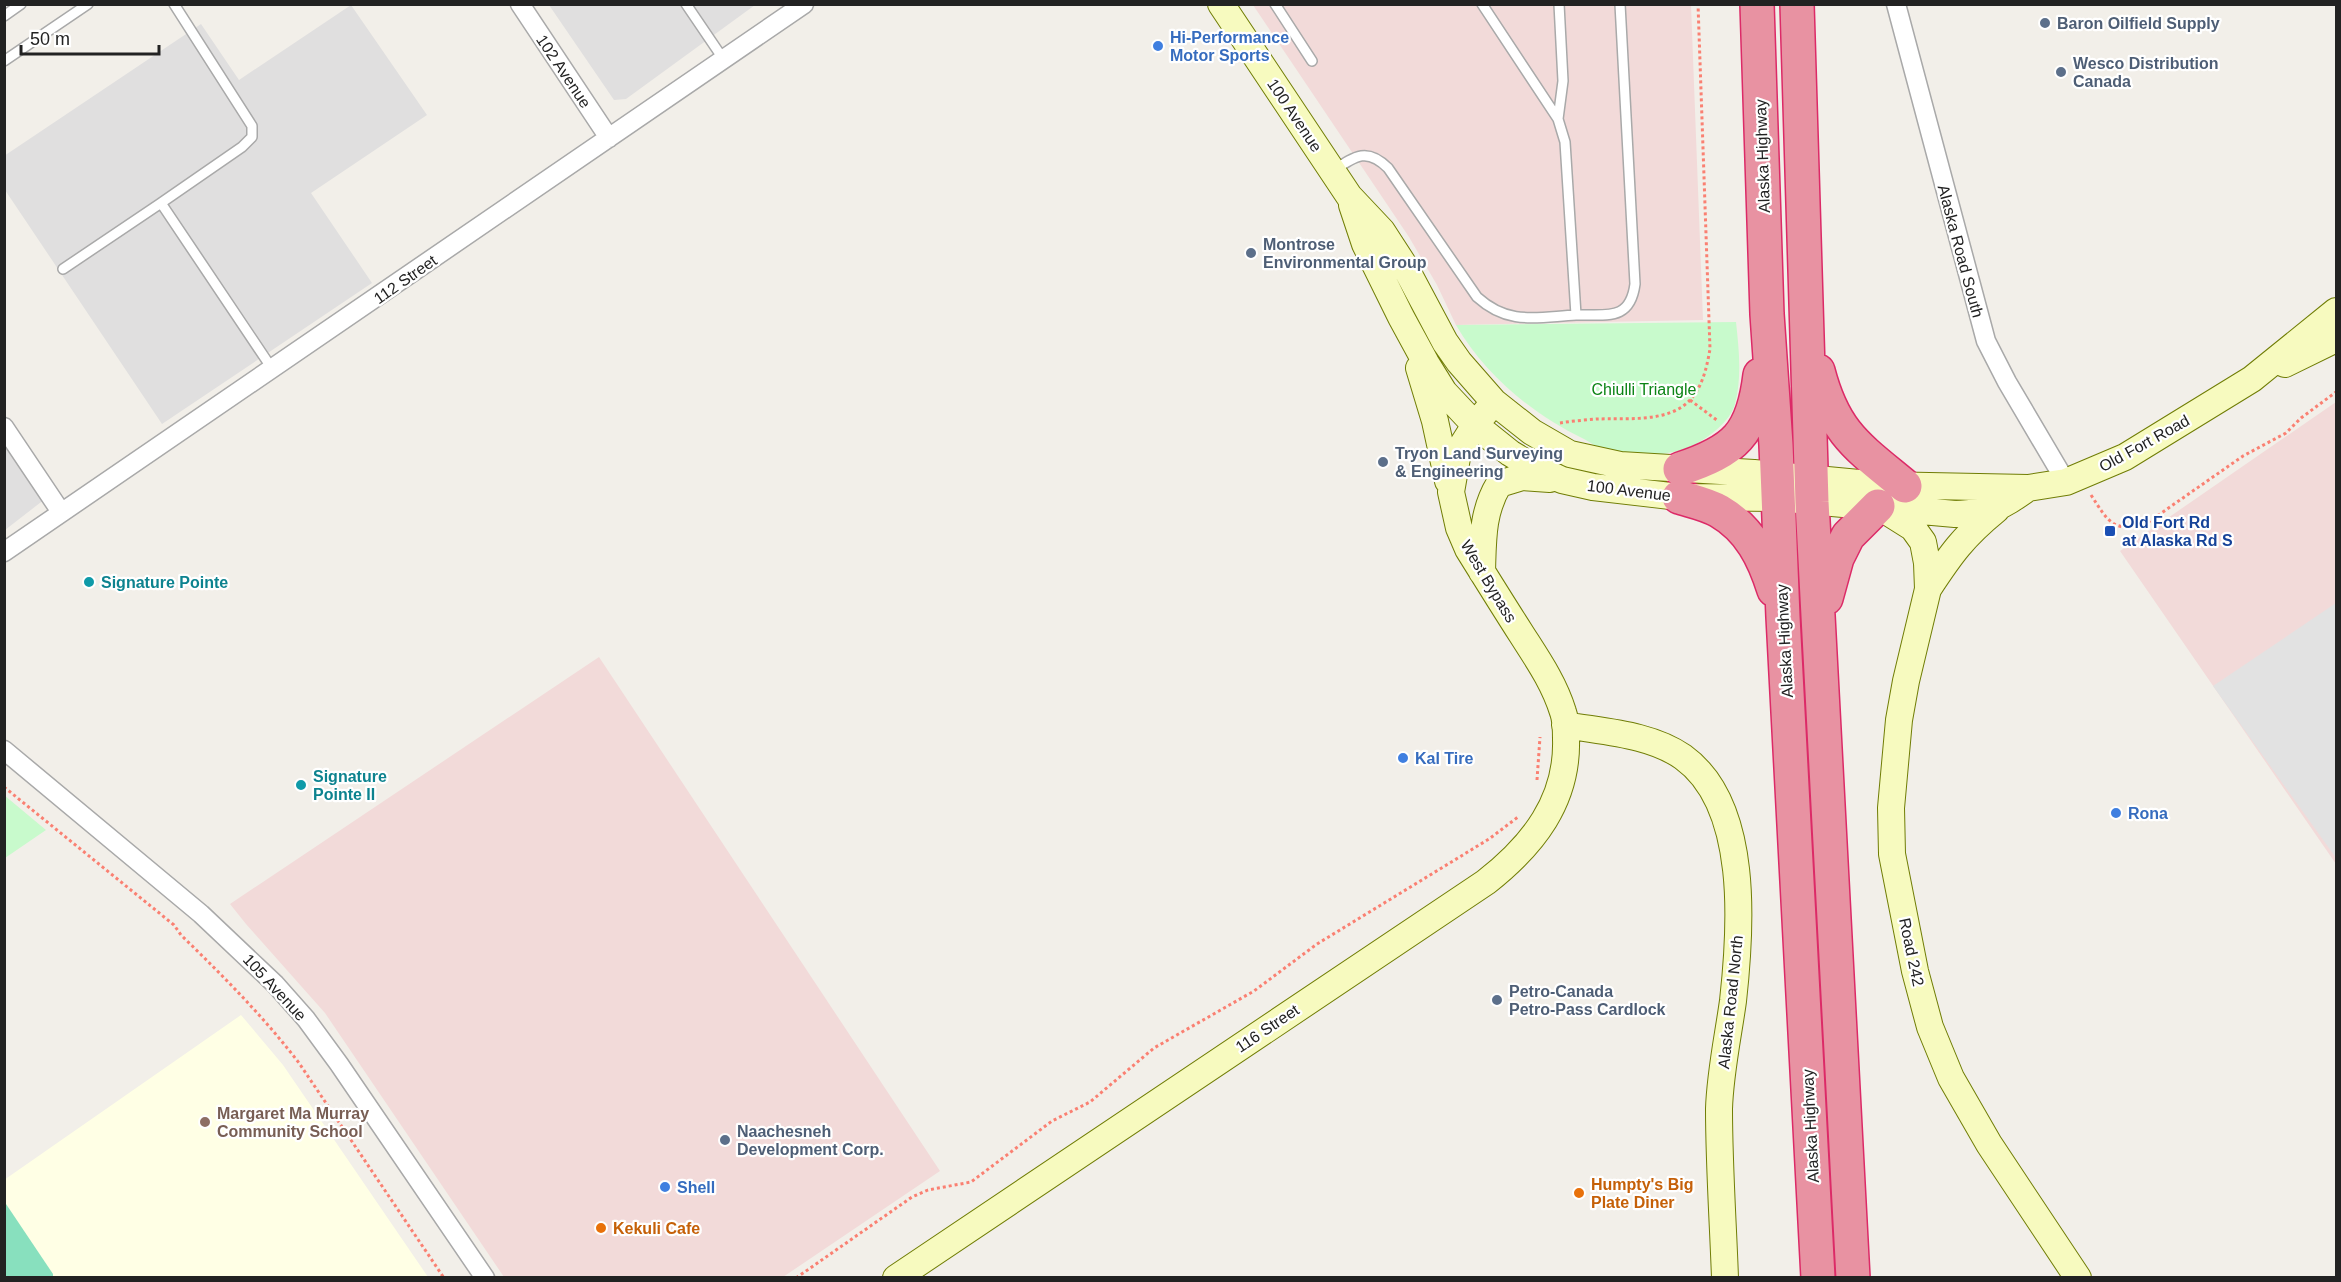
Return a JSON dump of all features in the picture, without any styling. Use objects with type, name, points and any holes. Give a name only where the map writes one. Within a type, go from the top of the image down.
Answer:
[{"type":"highway","name":"Alaska Highway","points":[[1757,4],[1767,314],[1818,1278]]},
{"type":"highway","points":[[1797,4],[1812,490],[1853,1278]]},
{"type":"highway","points":[[1767,314],[1757,401],[1749,422],[1725,451],[1710,459],[1680,483],[1737,523],[1752,540],[1767,568],[1783,617]]},
{"type":"highway","points":[[1808,333],[1825,398],[1834,418],[1856,445],[1905,486]]},
{"type":"highway","points":[[1819,622],[1838,558],[1848,537],[1878,506]]},
{"type":"main road","name":"100 Avenue","points":[[1221,4],[1349,196],[1382,231],[1404,265],[1445,342],[1473,380],[1494,402],[1532,432],[1570,454],[1620,465],[1680,483]]},
{"type":"main road","name":"100 Avenue","points":[[1349,196],[1365,244],[1401,317],[1444,392],[1474,425],[1510,453],[1563,480],[1593,486],[1680,483],[1777,486],[1812,490]]},
{"type":"main road","name":"Old Fort Road","points":[[2252,379],[2319,323],[2337,311]]},
{"type":"main road","points":[[1401,317],[1424,384],[1451,492]]},
{"type":"main road","name":"Old Fort Road","points":[[1812,490],[1905,486],[2028,488],[2072,480],[2125,457],[2252,379],[2337,339]]},
{"type":"main road","name":"West Bypass","points":[[1494,402],[1474,425],[1458,452],[1451,492],[1459,528],[1482,572],[1547,673],[1564,714],[1565,725]]},
{"type":"main road","points":[[1482,572],[1484,522],[1487,507],[1499,483],[1522,477],[1563,480]]},
{"type":"main road","name":"Old Fort Road","points":[[1812,490],[1878,506],[1955,514],[1983,512],[1998,508],[2028,488]]},
{"type":"main road","name":"Road 242","points":[[1878,506],[1913,528],[1923,542],[1927,563],[1928,589],[1899,720],[1891,808],[1892,854],[1912,960],[1930,1027],[1951,1078],[1989,1144],[2078,1278]]},
{"type":"main road","name":"Road 242","points":[[1928,589],[1954,548],[1970,531],[1998,508]]},
{"type":"main road","name":"116 Street","points":[[896,1278],[1486,882],[1509,864],[1531,841],[1544,822],[1555,798],[1563,774],[1565,725]]},
{"type":"main road","name":"Alaska Road North","points":[[1565,725],[1651,741],[1683,758],[1701,775],[1716,795],[1734,845],[1738,917],[1736,956],[1719,1108],[1725,1278]]},
{"type":"street","name":"102 Avenue","points":[[519,4],[609,138]]},
{"type":"street","name":"112 Street","points":[[4,552],[273,370],[804,4]]},
{"type":"street","name":"Alaska Road South","points":[[1896,4],[1986,341],[2007,382],[2072,480]]},
{"type":"street","points":[[4,427],[61,512]]},
{"type":"street","name":"105 Avenue","points":[[4,750],[201,914],[275,984],[306,1019],[339,1064],[485,1278]]},
{"type":"lane","points":[[4,16],[21,4]]},
{"type":"lane","points":[[4,61],[88,4]]},
{"type":"lane","points":[[63,269],[242,147],[252,137],[252,126],[174,4]]},
{"type":"lane","points":[[686,4],[724,60]]},
{"type":"lane","points":[[1275,4],[1312,61]]},
{"type":"lane","points":[[1482,4],[1558,119],[1565,142],[1576,315]]},
{"type":"lane","points":[[1558,119],[1563,81],[1559,4]]},
{"type":"lane","points":[[1333,171],[1352,158],[1366,154],[1378,158],[1388,168],[1477,297],[1491,309],[1517,318],[1614,314],[1628,307],[1634,291],[1620,4]]},
{"type":"lane","points":[[161,203],[273,370]]},
{"type":"path","points":[[1556,423],[1645,418],[1667,413],[1690,400],[1707,369],[1710,349],[1698,4]]},
{"type":"path","points":[[2072,480],[2113,525],[2131,528],[2147,524],[2243,456],[2286,433],[2314,408],[2337,392]]},
{"type":"path","points":[[1690,400],[1726,427]]},
{"type":"path","points":[[1536,787],[1540,737]]},
{"type":"path","points":[[4,788],[174,925],[181,935],[243,996],[298,1063],[444,1278]]},
{"type":"path","points":[[796,1278],[912,1197],[927,1190],[971,1182],[1052,1121],[1090,1102],[1154,1048],[1254,991],[1317,944],[1489,839],[1522,812]]},
{"type":"shaded area","points":[[351,5],[427,115],[311,193],[372,283],[162,424],[5,190],[4,156],[201,24],[239,80]]},
{"type":"shaded area","points":[[549,5],[755,5],[626,99],[614,100]]},
{"type":"shaded area","points":[[1253,5],[1691,5],[1703,320],[1456,325],[1437,285],[1409,237]]},
{"type":"shaded area","points":[[2336,402],[2336,864],[2120,551]]},
{"type":"shaded area","points":[[4,439],[45,499],[5,530],[4,530]]},
{"type":"shaded area","points":[[2336,603],[2336,858],[2213,686]]},
{"type":"shaded area","points":[[599,657],[940,1171],[783,1277],[504,1277],[325,1013],[230,904]]},
{"type":"shaded area","name":"Margaret Ma Murray Community School","points":[[241,1015],[283,1065],[428,1277],[5,1277],[4,1180]]},
{"type":"green space","name":"Chiulli Triangle","points":[[1736,322],[1739,384],[1735,404],[1729,417],[1712,433],[1685,449],[1664,454],[1640,455],[1602,449],[1546,418],[1511,391],[1496,376],[1481,360],[1456,325]]},
{"type":"green space","points":[[4,795],[46,830],[5,858],[4,858]]},
{"type":"green space","points":[[4,1201],[53,1274],[53,1277],[5,1277]]},
{"type":"place","name":"Baron Oilfield Supply","points":[[2045,23]]},
{"type":"place","name":"Hi-Performance Motor Sports","points":[[1158,46]]},
{"type":"place","name":"Wesco Distribution Canada","points":[[2061,72]]},
{"type":"place","name":"Montrose Environmental Group","points":[[1251,253]]},
{"type":"place","name":"Tryon Land Surveying & Engineering","points":[[1383,462]]},
{"type":"place","name":"Old Fort Rd at Alaska Rd S","points":[[2110,531]]},
{"type":"place","name":"Signature Pointe","points":[[89,582]]},
{"type":"place","name":"Kal Tire","points":[[1403,758]]},
{"type":"place","name":"Signature Pointe II","points":[[301,785]]},
{"type":"place","name":"Rona","points":[[2116,813]]},
{"type":"place","name":"Petro-Canada Petro-Pass Cardlock","points":[[1497,1000]]},
{"type":"place","name":"Margaret Ma Murray Community School","points":[[205,1122]]},
{"type":"place","name":"Naachesneh Development Corp.","points":[[725,1140]]},
{"type":"place","name":"Shell","points":[[665,1187]]},
{"type":"place","name":"Humpty's Big Plate Diner","points":[[1579,1193]]},
{"type":"place","name":"Kekuli Cafe","points":[[601,1228]]}]
